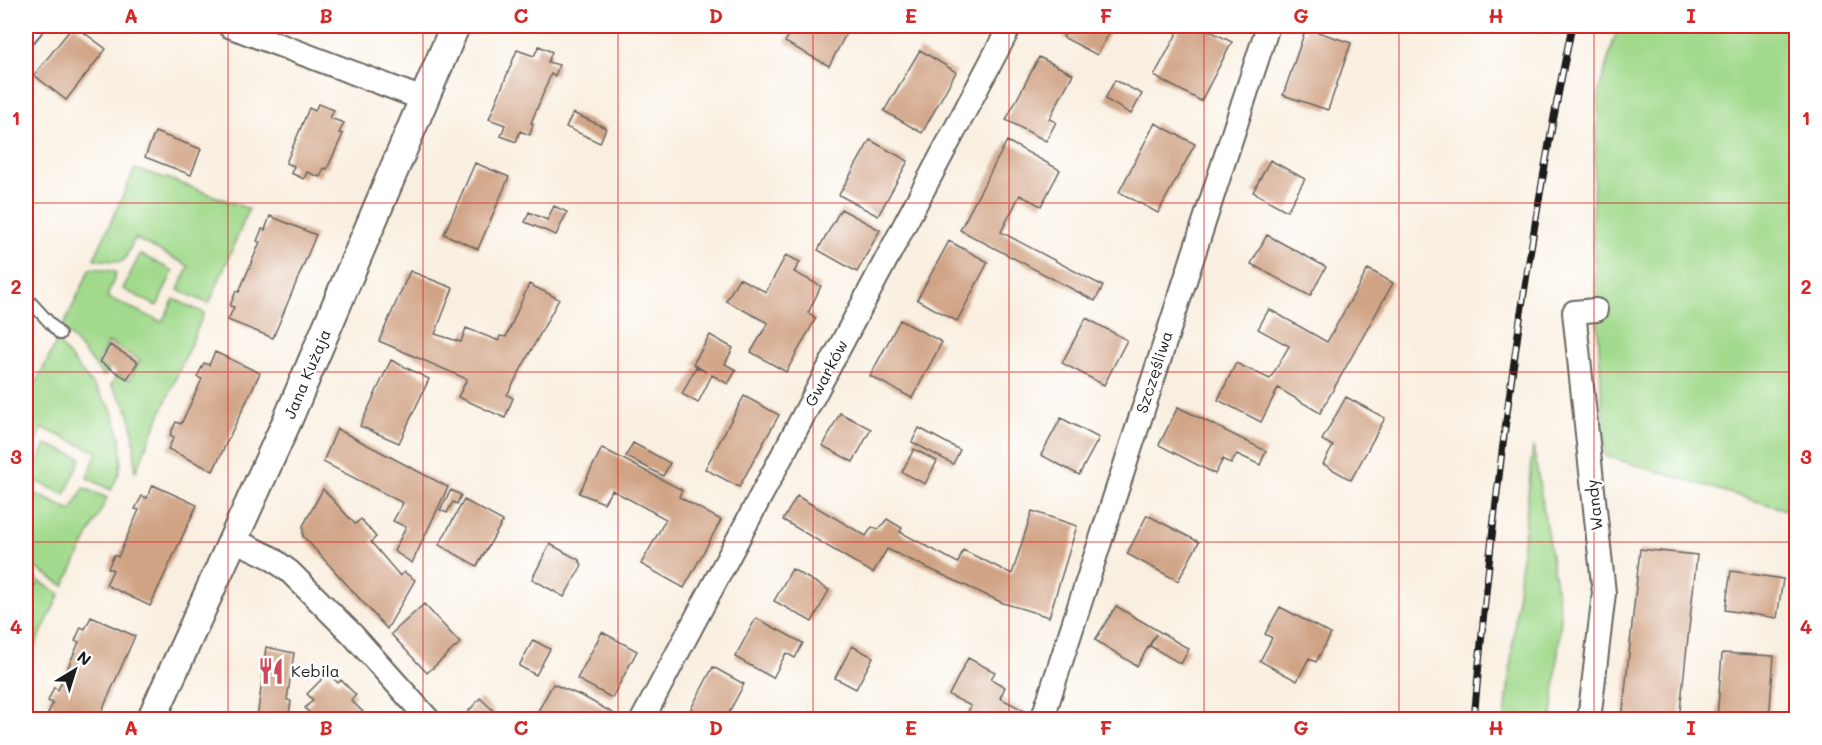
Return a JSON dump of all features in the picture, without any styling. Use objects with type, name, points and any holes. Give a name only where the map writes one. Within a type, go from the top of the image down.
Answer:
[{"type":"street","points":[[26,33],[32,26]]},
{"type":"street","points":[[229,26],[423,99]]},
{"type":"street","name":"Jana Kużaja","points":[[151,720],[288,419],[455,26]]},
{"type":"street","name":"Gwarków","points":[[642,720],[1010,26]]},
{"type":"street","name":"Szczęśliwa","points":[[1042,720],[1268,26]]},
{"type":"street","name":"Wandy","points":[[1589,720],[1604,593],[1574,312],[1596,310]]},
{"type":"street","points":[[234,540],[270,557],[290,572],[352,634],[429,720]]},
{"type":"lane","points":[[26,297],[60,334]]},
{"type":"green space","points":[[1618,26],[1796,26],[1796,513],[1605,456],[1592,217],[1599,90]]},
{"type":"green space","points":[[135,169],[169,179],[249,209],[209,304],[178,290],[189,266],[135,238],[125,259],[120,262],[94,259]]},
{"type":"green space","points":[[140,254],[173,271],[157,306],[123,289]]},
{"type":"green space","points":[[90,269],[116,273],[107,297],[162,322],[174,299],[204,313],[135,473],[134,439],[129,413],[111,385],[117,374],[129,380],[140,360],[109,342],[97,362],[109,370],[104,377],[63,327]]},
{"type":"green space","points":[[57,341],[110,407],[113,414],[118,429],[121,461],[118,477],[111,490],[87,478],[97,452],[42,428],[30,453],[26,451],[26,403]]},
{"type":"green space","points":[[46,444],[81,458],[65,495],[31,477]]},
{"type":"green space","points":[[1533,445],[1561,617],[1552,719],[1505,719]]},
{"type":"green space","points":[[84,488],[107,498],[64,586],[26,562],[26,489],[71,511]]},
{"type":"green space","points":[[26,573],[60,594],[26,664]]},
{"type":"building","points":[[73,26],[106,49],[66,100],[34,75]]},
{"type":"building","points":[[794,26],[830,26],[846,34],[829,66],[785,42]]},
{"type":"building","points":[[1069,26],[1113,26],[1097,55],[1063,37]]},
{"type":"building","points":[[1181,26],[1200,26],[1232,42],[1201,101],[1154,76]]},
{"type":"building","points":[[1306,28],[1351,43],[1328,110],[1283,95]]},
{"type":"building","points":[[539,46],[552,52],[548,62],[559,65],[555,76],[551,74],[531,123],[533,124],[530,135],[520,131],[516,142],[501,136],[505,125],[489,119],[517,50],[534,56]]},
{"type":"building","points":[[920,50],[956,72],[922,133],[884,111]]},
{"type":"building","points":[[1039,57],[1073,74],[1049,119],[1056,122],[1046,141],[1006,120]]},
{"type":"building","points":[[1115,80],[1142,94],[1131,114],[1105,99]]},
{"type":"building","points":[[318,104],[334,110],[330,118],[344,123],[339,133],[343,134],[327,169],[324,168],[320,177],[307,172],[304,179],[291,173],[294,166],[286,163],[309,108],[315,111]]},
{"type":"building","points":[[573,113],[606,128],[600,143],[566,127]]},
{"type":"building","points":[[1155,123],[1195,144],[1158,213],[1119,192]]},
{"type":"building","points":[[155,132],[201,149],[191,175],[145,157]]},
{"type":"building","points":[[870,140],[908,161],[878,216],[839,195]]},
{"type":"building","points":[[1007,141],[1060,170],[1041,206],[1020,195],[1001,232],[1103,286],[1095,301],[960,230]]},
{"type":"building","points":[[1270,160],[1305,179],[1287,211],[1253,192]]},
{"type":"building","points":[[475,163],[509,177],[478,249],[444,234]]},
{"type":"building","points":[[554,206],[567,212],[556,235],[525,222],[529,212],[547,220]]},
{"type":"building","points":[[841,209],[880,230],[857,272],[818,250]]},
{"type":"building","points":[[270,216],[316,235],[273,338],[228,320],[234,307],[230,306],[236,291],[239,292],[260,242],[257,241],[262,229],[265,230]]},
{"type":"building","points":[[1267,235],[1326,267],[1310,296],[1251,264]]},
{"type":"building","points":[[949,241],[988,262],[957,321],[917,300]]},
{"type":"building","points":[[786,255],[800,262],[794,272],[821,286],[808,313],[816,318],[786,372],[751,352],[768,323],[726,301],[739,278],[766,292]]},
{"type":"building","points":[[1368,269],[1393,283],[1320,413],[1278,388],[1261,422],[1218,400],[1236,363],[1270,379],[1289,346],[1258,329],[1269,309],[1327,342]]},
{"type":"building","points":[[410,271],[453,288],[435,334],[461,342],[466,328],[499,341],[500,336],[506,337],[529,284],[559,299],[507,395],[513,398],[505,418],[458,397],[467,379],[379,341]]},
{"type":"building","points":[[1086,318],[1127,340],[1104,385],[1062,363]]},
{"type":"building","points":[[900,320],[942,342],[912,398],[870,376]]},
{"type":"building","points":[[710,335],[733,348],[725,364],[736,370],[728,384],[712,375],[698,403],[682,394],[696,367],[706,372],[693,364]]},
{"type":"building","points":[[110,345],[138,362],[127,379],[100,362]]},
{"type":"building","points":[[215,352],[260,373],[213,471],[168,449],[174,437],[170,435],[176,422],[181,424],[202,379],[197,377],[204,363],[209,365]]},
{"type":"building","points":[[391,360],[429,379],[399,443],[360,426]]},
{"type":"building","points":[[744,396],[779,415],[739,487],[705,469]]},
{"type":"building","points":[[1346,397],[1385,418],[1351,480],[1323,464],[1333,446],[1322,440]]},
{"type":"building","points":[[1178,407],[1266,451],[1260,465],[1237,454],[1231,464],[1223,459],[1215,474],[1159,445]]},
{"type":"building","points":[[840,413],[871,429],[853,462],[823,446]]},
{"type":"building","points":[[1061,418],[1099,438],[1079,475],[1041,455]]},
{"type":"building","points":[[919,428],[960,450],[953,464],[912,442]]},
{"type":"building","points":[[337,429],[448,487],[412,563],[394,551],[406,527],[393,521],[403,503],[323,462]]},
{"type":"building","points":[[633,443],[670,463],[663,476],[626,456]]},
{"type":"building","points":[[602,448],[682,490],[679,497],[721,520],[684,588],[641,564],[666,519],[612,490],[604,503],[579,493]]},
{"type":"building","points":[[914,449],[937,461],[925,484],[902,472]]},
{"type":"building","points":[[153,485],[197,505],[150,606],[106,585],[113,570],[108,568],[114,555],[118,557],[139,510],[135,509],[142,496],[147,498]]},
{"type":"building","points":[[323,489],[355,524],[361,519],[376,537],[371,542],[400,576],[404,572],[415,580],[387,629],[303,536],[303,526]]},
{"type":"building","points":[[451,490],[461,495],[457,504],[453,502],[447,513],[440,510]]},
{"type":"building","points":[[797,496],[866,536],[872,527],[879,529],[887,519],[902,528],[900,532],[958,563],[963,550],[1012,574],[1032,511],[1077,526],[1049,617],[1003,603],[887,549],[873,573],[783,520]]},
{"type":"building","points":[[464,500],[503,521],[477,566],[439,545]]},
{"type":"building","points":[[1147,515],[1199,542],[1178,581],[1127,554]]},
{"type":"building","points":[[550,544],[579,560],[582,565],[564,597],[532,579]]},
{"type":"building","points":[[1640,549],[1697,555],[1679,720],[1622,720]]},
{"type":"building","points":[[792,569],[829,590],[812,622],[774,601]]},
{"type":"building","points":[[1731,571],[1783,579],[1777,618],[1725,610]]},
{"type":"building","points":[[26,579],[35,585],[26,602]]},
{"type":"building","points":[[424,604],[460,643],[427,673],[391,634]]},
{"type":"building","points":[[1116,606],[1189,649],[1181,664],[1150,646],[1156,634],[1137,666],[1095,640]]},
{"type":"building","points":[[1280,607],[1331,634],[1316,662],[1309,658],[1297,681],[1260,661],[1272,638],[1265,634]]},
{"type":"building","points":[[91,617],[135,636],[98,720],[45,720],[53,703],[48,701],[54,687],[58,690],[79,642],[75,641],[81,627],[85,629]]},
{"type":"building","points":[[756,618],[803,643],[795,658],[786,653],[773,678],[735,657]]},
{"type":"building","points":[[602,632],[637,651],[612,698],[577,679]]},
{"type":"building","points":[[533,640],[550,649],[536,675],[519,666]]},
{"type":"building","points":[[852,646],[873,657],[856,689],[835,678]]},
{"type":"building","points":[[266,647],[294,653],[287,700],[291,701],[288,720],[257,720]]},
{"type":"building","points":[[1722,653],[1774,656],[1769,720],[1717,720]]},
{"type":"building","points":[[968,658],[995,672],[991,679],[1005,687],[1000,698],[1025,711],[1021,720],[964,720],[971,706],[949,695]]},
{"type":"building","points":[[713,667],[744,684],[725,720],[685,720]]},
{"type":"building","points":[[328,673],[338,683],[341,680],[356,695],[351,700],[363,712],[354,720],[316,720],[305,708],[313,700],[307,694]]},
{"type":"building","points":[[553,684],[584,697],[620,717],[618,720],[551,720],[537,713]]},
{"type":"building","points":[[480,698],[495,712],[489,720],[475,720],[467,713]]},
{"type":"railway","points":[[1474,720],[1491,545],[1512,371],[1539,198],[1572,26]]},
{"type":"place","name":"Kebila","points":[[271,671]]}]
